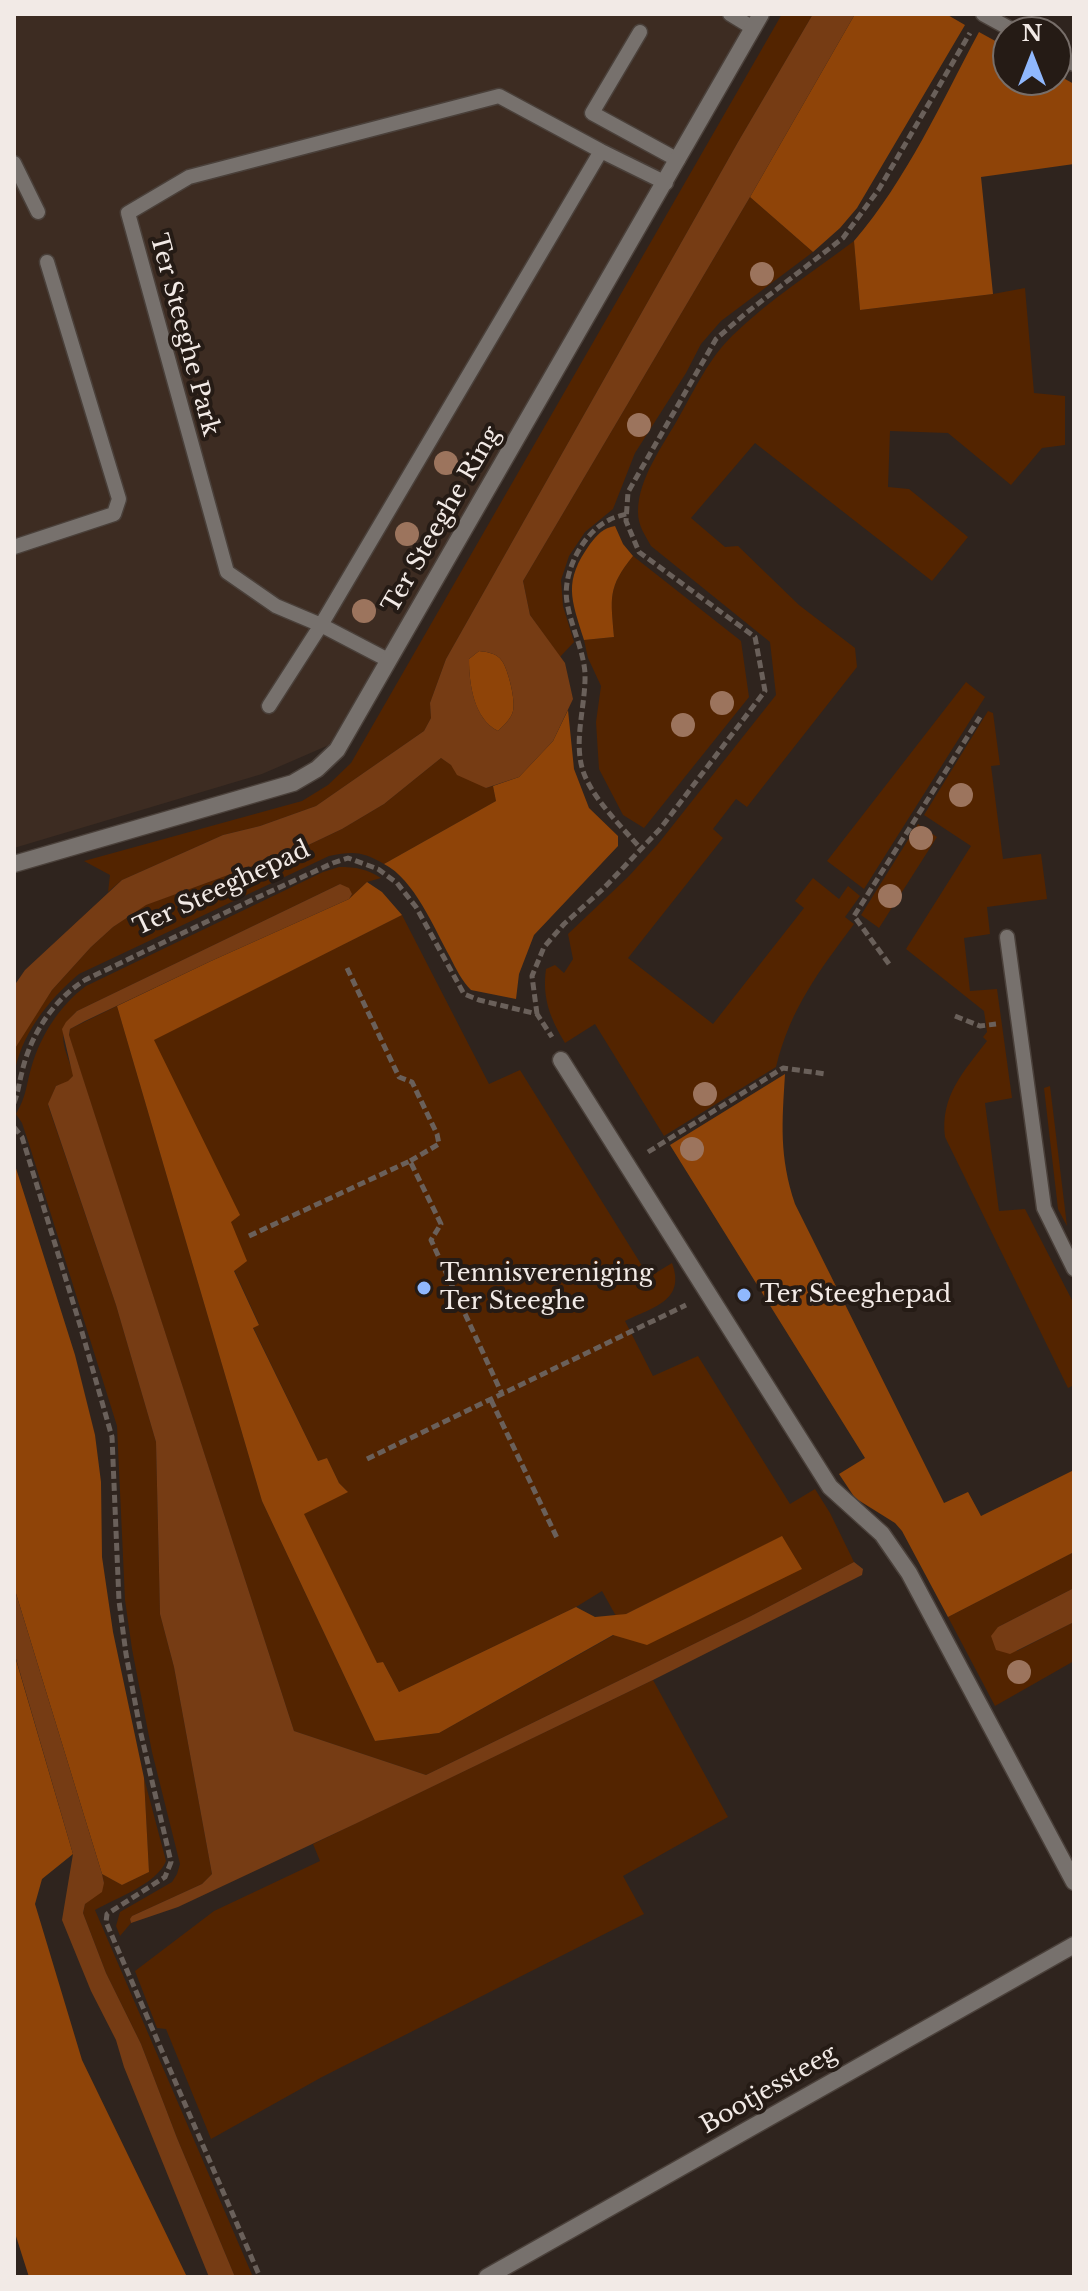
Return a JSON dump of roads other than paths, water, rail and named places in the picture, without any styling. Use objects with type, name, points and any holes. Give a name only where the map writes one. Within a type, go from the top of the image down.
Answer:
[{"type":"street","name":"Ter Steeghe Ring","points":[[14,864],[293,783],[317,769],[337,750],[757,21]]},
{"type":"street","points":[[561,1060],[830,1487],[882,1534],[909,1573],[1074,1882]]},
{"type":"street","name":"Bootjessteeg","points":[[487,2277],[1074,1945]]},
{"type":"lane","points":[[730,14],[757,21]]},
{"type":"lane","points":[[640,32],[592,113],[678,160]]},
{"type":"lane","name":"Ter Steeghe Park","points":[[388,660],[321,625],[276,606],[227,572],[128,213],[189,177],[499,96],[666,183]]},
{"type":"lane","points":[[269,706],[321,625],[601,151]]},
{"type":"lane","points":[[14,163],[38,212]]},
{"type":"lane","points":[[14,547],[114,514],[119,499],[47,262]]},
{"type":"lane","points":[[1007,937],[1044,1208],[1074,1269]]},
{"type":"place","name":"Tennisvereniging Ter Steeghe","points":[[424,1288]]},
{"type":"place","name":"Ter Steeghepad","points":[[744,1295]]}]
